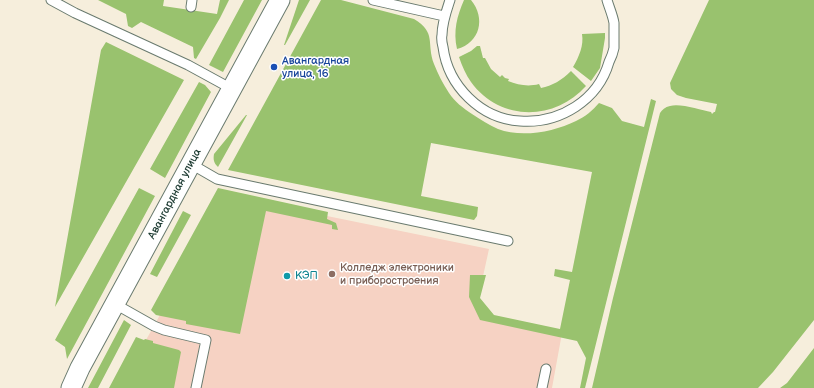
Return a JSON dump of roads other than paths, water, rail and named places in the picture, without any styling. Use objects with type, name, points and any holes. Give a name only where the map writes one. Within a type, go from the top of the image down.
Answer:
[{"type":"street","name":"Авангардная улица","points":[[70,388],[280,0]]},
{"type":"lane","points":[[51,0],[75,13],[188,65],[232,89]]},
{"type":"lane","points":[[373,0],[385,1],[444,16]]},
{"type":"lane","points":[[450,0],[444,16],[442,37],[444,58],[452,77],[464,94],[480,108],[499,117],[520,122],[541,121],[561,115],[580,105],[595,91],[606,73],[614,49],[614,23],[607,0]]},
{"type":"lane","points":[[191,164],[217,179],[508,241]]},
{"type":"lane","points":[[115,304],[164,330],[206,340],[196,388]]},
{"type":"lane","points":[[542,388],[546,370]]},
{"type":"place","name":"Авангардная улица, 16","points":[[274,67]]},
{"type":"place","name":"Колледж электроники и приборостроения","points":[[332,274]]},
{"type":"place","name":"КЭП","points":[[287,276]]}]
